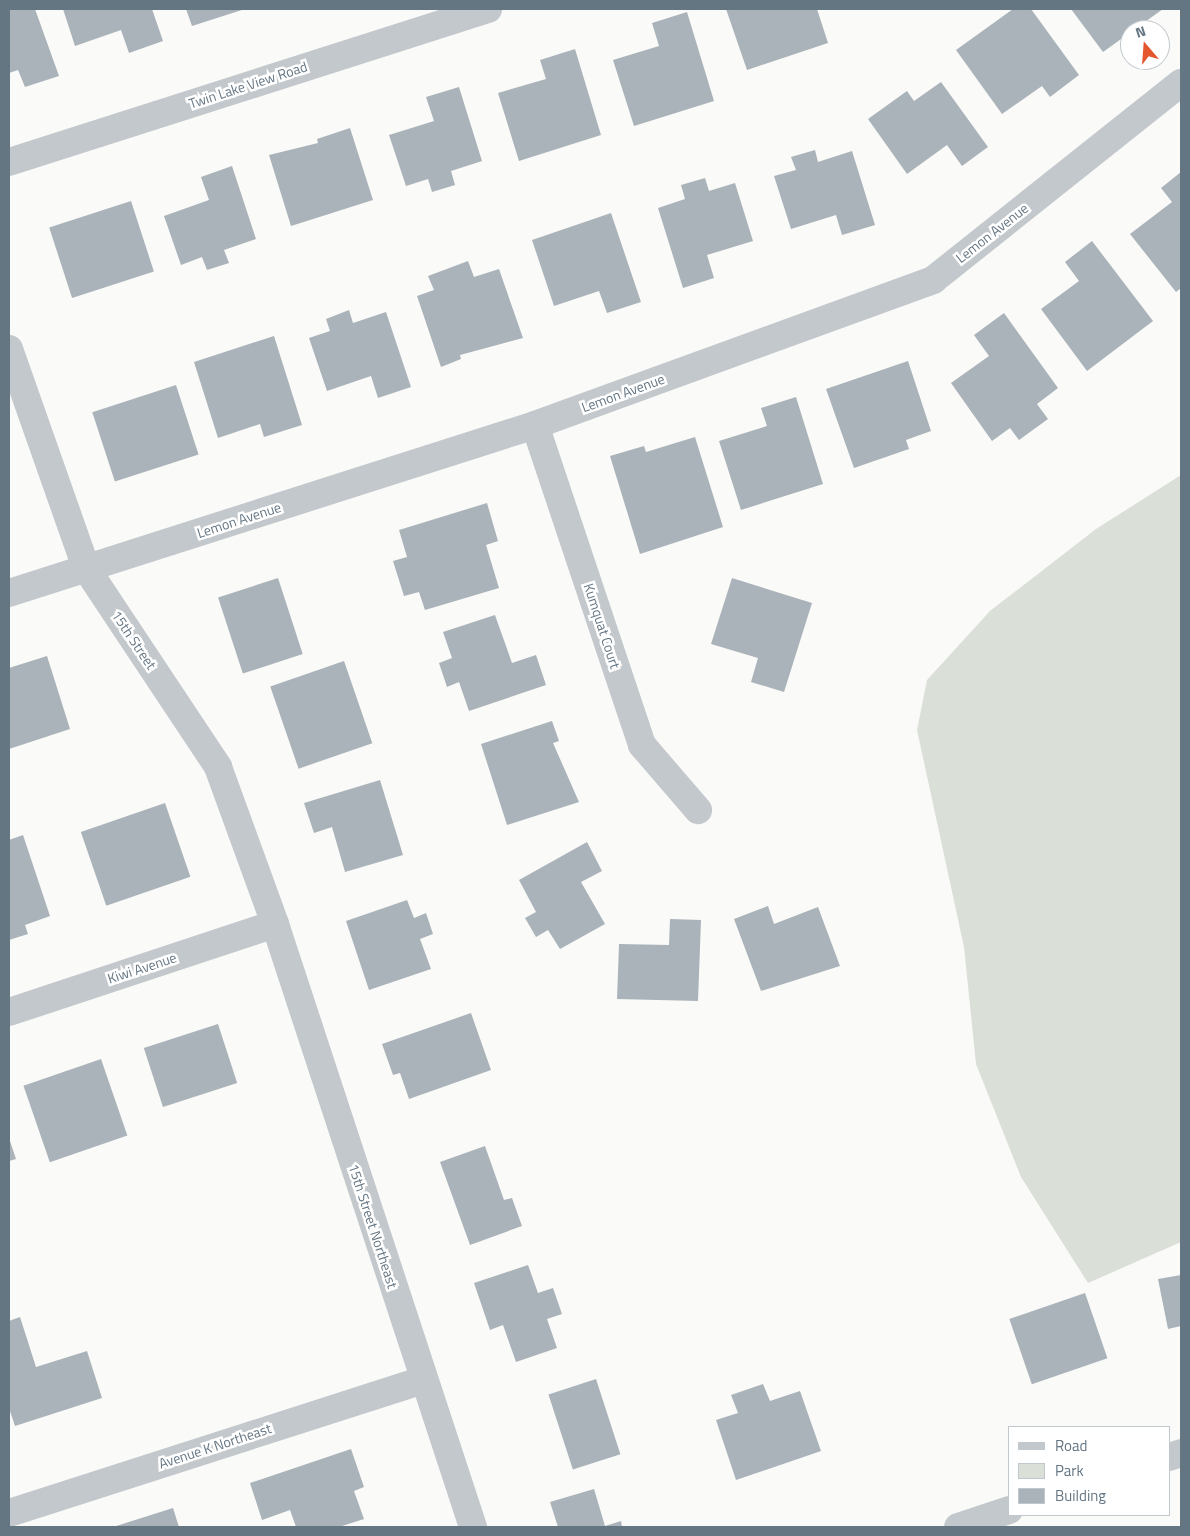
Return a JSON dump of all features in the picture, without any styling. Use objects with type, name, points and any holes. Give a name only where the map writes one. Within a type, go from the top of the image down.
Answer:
[{"type":"street","name":"Twin Lake View Road","points":[[9,162],[488,9]]},
{"type":"street","name":"Lemon Avenue","points":[[9,593],[536,425],[933,280],[1181,83]]},
{"type":"street","name":"15th Street","points":[[9,348],[86,568],[218,766],[275,924]]},
{"type":"street","name":"Kumquat Court","points":[[536,425],[642,745],[698,810]]},
{"type":"street","name":"Kiwi Avenue","points":[[9,1012],[275,924]]},
{"type":"street","name":"15th Street Northeast","points":[[275,924],[421,1381],[472,1527]]},
{"type":"street","name":"Avenue K Northeast","points":[[9,1512],[421,1381]]},
{"type":"street","points":[[958,1527],[1008,1510]]},
{"type":"green space","points":[[1181,475],[1181,1242],[1088,1283],[1021,1177],[976,1064],[964,947],[917,730],[927,680],[990,611],[1096,529]]},
{"type":"building","points":[[9,9],[35,9],[59,76],[25,87],[18,70],[9,73]]},
{"type":"building","points":[[63,9],[152,9],[163,41],[129,53],[121,30],[75,46]]},
{"type":"building","points":[[186,9],[245,9],[192,26]]},
{"type":"building","points":[[726,9],[817,9],[828,43],[747,70]]},
{"type":"building","points":[[1013,9],[1031,9],[1079,75],[1050,97],[1042,86],[1002,114],[956,50]]},
{"type":"building","points":[[1071,9],[1163,9],[1148,20],[1120,20],[1120,40],[1103,52]]},
{"type":"building","points":[[687,12],[714,101],[634,126],[613,60],[659,46],[652,23]]},
{"type":"building","points":[[575,49],[601,135],[519,161],[498,93],[546,79],[540,60]]},
{"type":"building","points":[[941,82],[988,147],[962,166],[947,145],[907,174],[868,119],[907,91],[914,101]]},
{"type":"building","points":[[459,87],[482,161],[451,171],[455,185],[432,192],[428,179],[406,186],[389,135],[434,121],[426,97]]},
{"type":"building","points":[[350,128],[373,200],[291,226],[269,155],[318,143],[317,139]]},
{"type":"building","points":[[815,150],[818,162],[852,151],[875,225],[842,235],[836,215],[791,229],[774,176],[796,170],[791,157]]},
{"type":"building","points":[[232,166],[256,239],[224,250],[229,263],[207,270],[202,257],[181,265],[164,216],[209,200],[201,177]]},
{"type":"building","points":[[1181,172],[1181,288],[1176,292],[1130,234],[1172,202],[1161,188]]},
{"type":"building","points":[[705,178],[709,191],[735,183],[753,241],[707,255],[714,278],[683,288],[658,208],[685,199],[681,185]]},
{"type":"building","points":[[131,201],[154,271],[72,298],[49,228]]},
{"type":"building","points":[[611,213],[641,302],[607,313],[599,291],[554,306],[532,240]]},
{"type":"building","points":[[1092,241],[1153,321],[1087,371],[1041,309],[1079,281],[1065,262]]},
{"type":"building","points":[[468,261],[474,277],[499,269],[523,338],[460,355],[461,359],[441,367],[417,296],[434,290],[428,276]]},
{"type":"building","points":[[349,310],[353,323],[386,312],[411,387],[378,398],[371,376],[327,391],[309,338],[330,331],[326,319]]},
{"type":"building","points":[[1004,313],[1058,388],[1037,404],[1048,419],[1019,440],[1010,428],[992,441],[951,383],[989,356],[974,335]]},
{"type":"building","points":[[274,336],[302,425],[264,437],[260,424],[218,438],[194,362]]},
{"type":"building","points":[[908,361],[931,431],[906,440],[909,449],[854,468],[826,389]]},
{"type":"building","points":[[176,385],[199,454],[115,482],[92,412]]},
{"type":"building","points":[[796,397],[823,484],[741,510],[719,441],[767,426],[761,408]]},
{"type":"building","points":[[695,437],[723,527],[640,554],[610,456],[644,446],[646,452]]},
{"type":"building","points":[[487,503],[498,541],[486,545],[499,588],[425,610],[419,592],[404,596],[393,561],[407,557],[399,530]]},
{"type":"building","points":[[278,578],[303,654],[243,674],[218,597]]},
{"type":"building","points":[[732,578],[812,603],[784,692],[751,682],[758,658],[711,644]]},
{"type":"building","points":[[495,615],[512,663],[536,655],[546,685],[469,711],[459,682],[447,687],[439,663],[452,658],[443,632]]},
{"type":"building","points":[[47,656],[70,729],[9,749],[9,668]]},
{"type":"building","points":[[344,661],[372,743],[299,769],[270,686]]},
{"type":"building","points":[[552,721],[559,741],[553,743],[579,802],[507,825],[481,744]]},
{"type":"building","points":[[380,780],[403,855],[345,872],[332,827],[314,833],[304,803]]},
{"type":"building","points":[[165,803],[190,877],[106,906],[81,832]]},
{"type":"building","points":[[23,835],[50,916],[25,925],[28,934],[9,940],[9,840]]},
{"type":"building","points":[[587,842],[602,871],[581,882],[605,924],[560,949],[548,930],[536,937],[525,918],[536,912],[519,880]]},
{"type":"building","points":[[407,900],[414,918],[426,913],[433,934],[420,939],[431,969],[369,990],[346,921]]},
{"type":"building","points":[[768,906],[774,924],[818,907],[840,966],[761,991],[734,919]]},
{"type":"building","points":[[670,919],[701,920],[698,1001],[617,999],[619,944],[669,945]]},
{"type":"building","points":[[471,1013],[491,1070],[409,1099],[400,1073],[393,1075],[382,1044]]},
{"type":"building","points":[[218,1024],[237,1083],[163,1107],[144,1048]]},
{"type":"building","points":[[101,1059],[127,1136],[50,1162],[23,1086]]},
{"type":"building","points":[[9,1138],[16,1159],[9,1161]]},
{"type":"building","points":[[485,1146],[504,1200],[512,1198],[522,1226],[470,1245],[440,1162]]},
{"type":"building","points":[[528,1265],[538,1293],[553,1288],[562,1314],[547,1319],[557,1348],[516,1362],[503,1325],[490,1330],[474,1283]]},
{"type":"building","points":[[1181,1275],[1181,1326],[1168,1329],[1158,1279]]},
{"type":"building","points":[[1085,1293],[1107,1358],[1032,1384],[1009,1319]]},
{"type":"building","points":[[20,1317],[36,1367],[87,1351],[102,1398],[15,1426],[9,1408],[9,1321]]},
{"type":"building","points":[[596,1379],[620,1454],[573,1470],[548,1394]]},
{"type":"building","points":[[763,1384],[770,1401],[800,1391],[821,1451],[736,1480],[716,1420],[738,1413],[731,1395]]},
{"type":"building","points":[[351,1449],[364,1487],[354,1491],[364,1519],[339,1527],[296,1527],[290,1510],[262,1520],[250,1483]]},
{"type":"building","points":[[594,1489],[605,1526],[621,1521],[622,1527],[558,1527],[550,1502]]},
{"type":"building","points":[[173,1508],[179,1527],[113,1527]]}]
